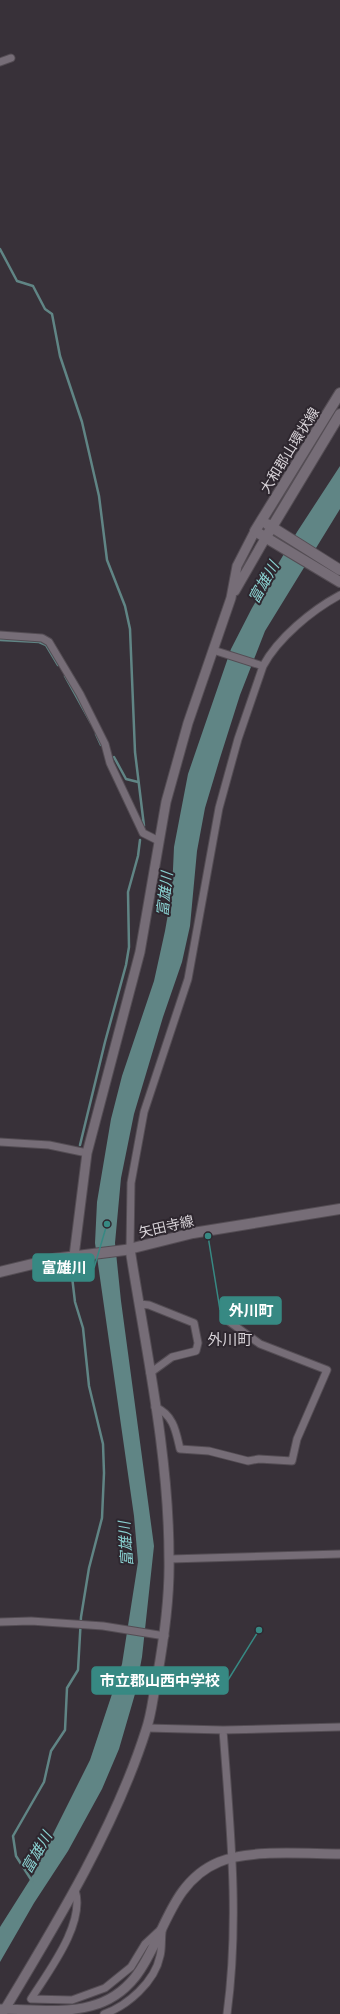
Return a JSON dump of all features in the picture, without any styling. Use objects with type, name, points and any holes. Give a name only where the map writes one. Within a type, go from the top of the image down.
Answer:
[{"type":"main road","name":"大和郡山環状線","points":[[255,531],[340,393]]},
{"type":"main road","name":"大和郡山環状線","points":[[266,537],[340,414]]},
{"type":"main road","points":[[262,520],[272,528],[340,570]]},
{"type":"main road","points":[[255,531],[340,582]]},
{"type":"main road","name":"矢田寺線","points":[[0,1272],[53,1259],[128,1249],[193,1233],[340,1209]]},
{"type":"street","points":[[0,62],[11,58]]},
{"type":"street","points":[[79,1256],[87,1153],[140,952],[166,802],[188,723],[231,598],[237,566],[255,531]]},
{"type":"street","points":[[231,598],[266,537]]},
{"type":"street","points":[[2,2011],[75,1890],[131,1773],[147,1728],[165,1636],[170,1559],[167,1503],[155,1407],[139,1304],[128,1249],[131,1183],[144,1112],[188,978],[219,808],[238,739],[263,666],[278,644],[324,604],[340,595]]},
{"type":"street","points":[[0,634],[42,638],[49,642],[80,694],[105,744],[110,763],[143,833],[159,841]]},
{"type":"street","points":[[213,650],[263,666]]},
{"type":"street","points":[[0,1142],[49,1145],[87,1153]]},
{"type":"street","points":[[139,1304],[149,1305],[194,1323],[198,1343],[196,1351],[172,1357],[150,1373]]},
{"type":"street","points":[[155,1407],[163,1410],[173,1421],[180,1450],[209,1451],[248,1461],[259,1459],[292,1461],[297,1439],[327,1370],[260,1344],[227,1320]]},
{"type":"street","points":[[170,1559],[340,1554]]},
{"type":"street","points":[[0,1622],[32,1621],[113,1628],[165,1636]]},
{"type":"street","points":[[147,1728],[223,1730],[340,1727]]},
{"type":"street","points":[[223,1730],[233,1858],[234,1954],[227,2014]]},
{"type":"street","points":[[2,2011],[70,2010],[90,2007],[108,2000],[122,1990],[137,1976],[145,1965],[176,1900],[195,1877],[220,1862],[233,1858],[254,1855],[340,1854]]},
{"type":"street","points":[[75,1890],[78,1899],[67,1941],[31,1999],[72,2000],[90,1995],[105,1988],[131,1966],[145,1944],[162,1928]]},
{"type":"street","points":[[104,2014],[112,2011],[136,1993],[155,1970],[160,1956],[162,1928]]},
{"type":"shaded area","points":[[340,466],[340,509],[265,631],[240,695],[220,758],[205,808],[197,851],[190,926],[182,962],[163,1017],[134,1114],[121,1178],[115,1243],[121,1301],[154,1546],[142,1657],[135,1694],[119,1749],[102,1789],[68,1851],[34,1903],[0,1962],[0,1927],[31,1878],[90,1760],[122,1664],[138,1562],[134,1516],[95,1243],[97,1202],[111,1119],[122,1076],[154,981],[165,931],[172,891],[174,847],[188,774],[231,649],[252,608],[297,532]]},
{"type":"waterway","points":[[0,249],[17,281],[33,286],[45,309],[52,314],[60,356],[82,422],[99,496],[107,560],[125,606],[130,629],[135,752],[144,826]]},
{"type":"waterway","points":[[0,640],[39,642],[46,645],[58,665]]},
{"type":"waterway","points":[[65,676],[91,723]]},
{"type":"waterway","points":[[96,734],[101,745]]},
{"type":"waterway","points":[[114,757],[126,779],[138,782]]},
{"type":"waterway","points":[[80,1145],[105,1042],[126,965],[129,947],[128,892],[138,856],[140,840]]},
{"type":"waterway","points":[[32,1881],[16,1856],[13,1836],[44,1782],[51,1751],[65,1730],[67,1688],[78,1670],[81,1617],[89,1568],[102,1518],[104,1473],[103,1444],[89,1386],[83,1328],[75,1302],[71,1268]]},
{"type":"place","name":"富雄川","points":[[107,1224]]},
{"type":"place","name":"外川町","points":[[208,1236]]},
{"type":"place","name":"市立郡山西中学校","points":[[259,1630]]},
{"type":"district","name":"外川町","points":[[230,1339]]}]
